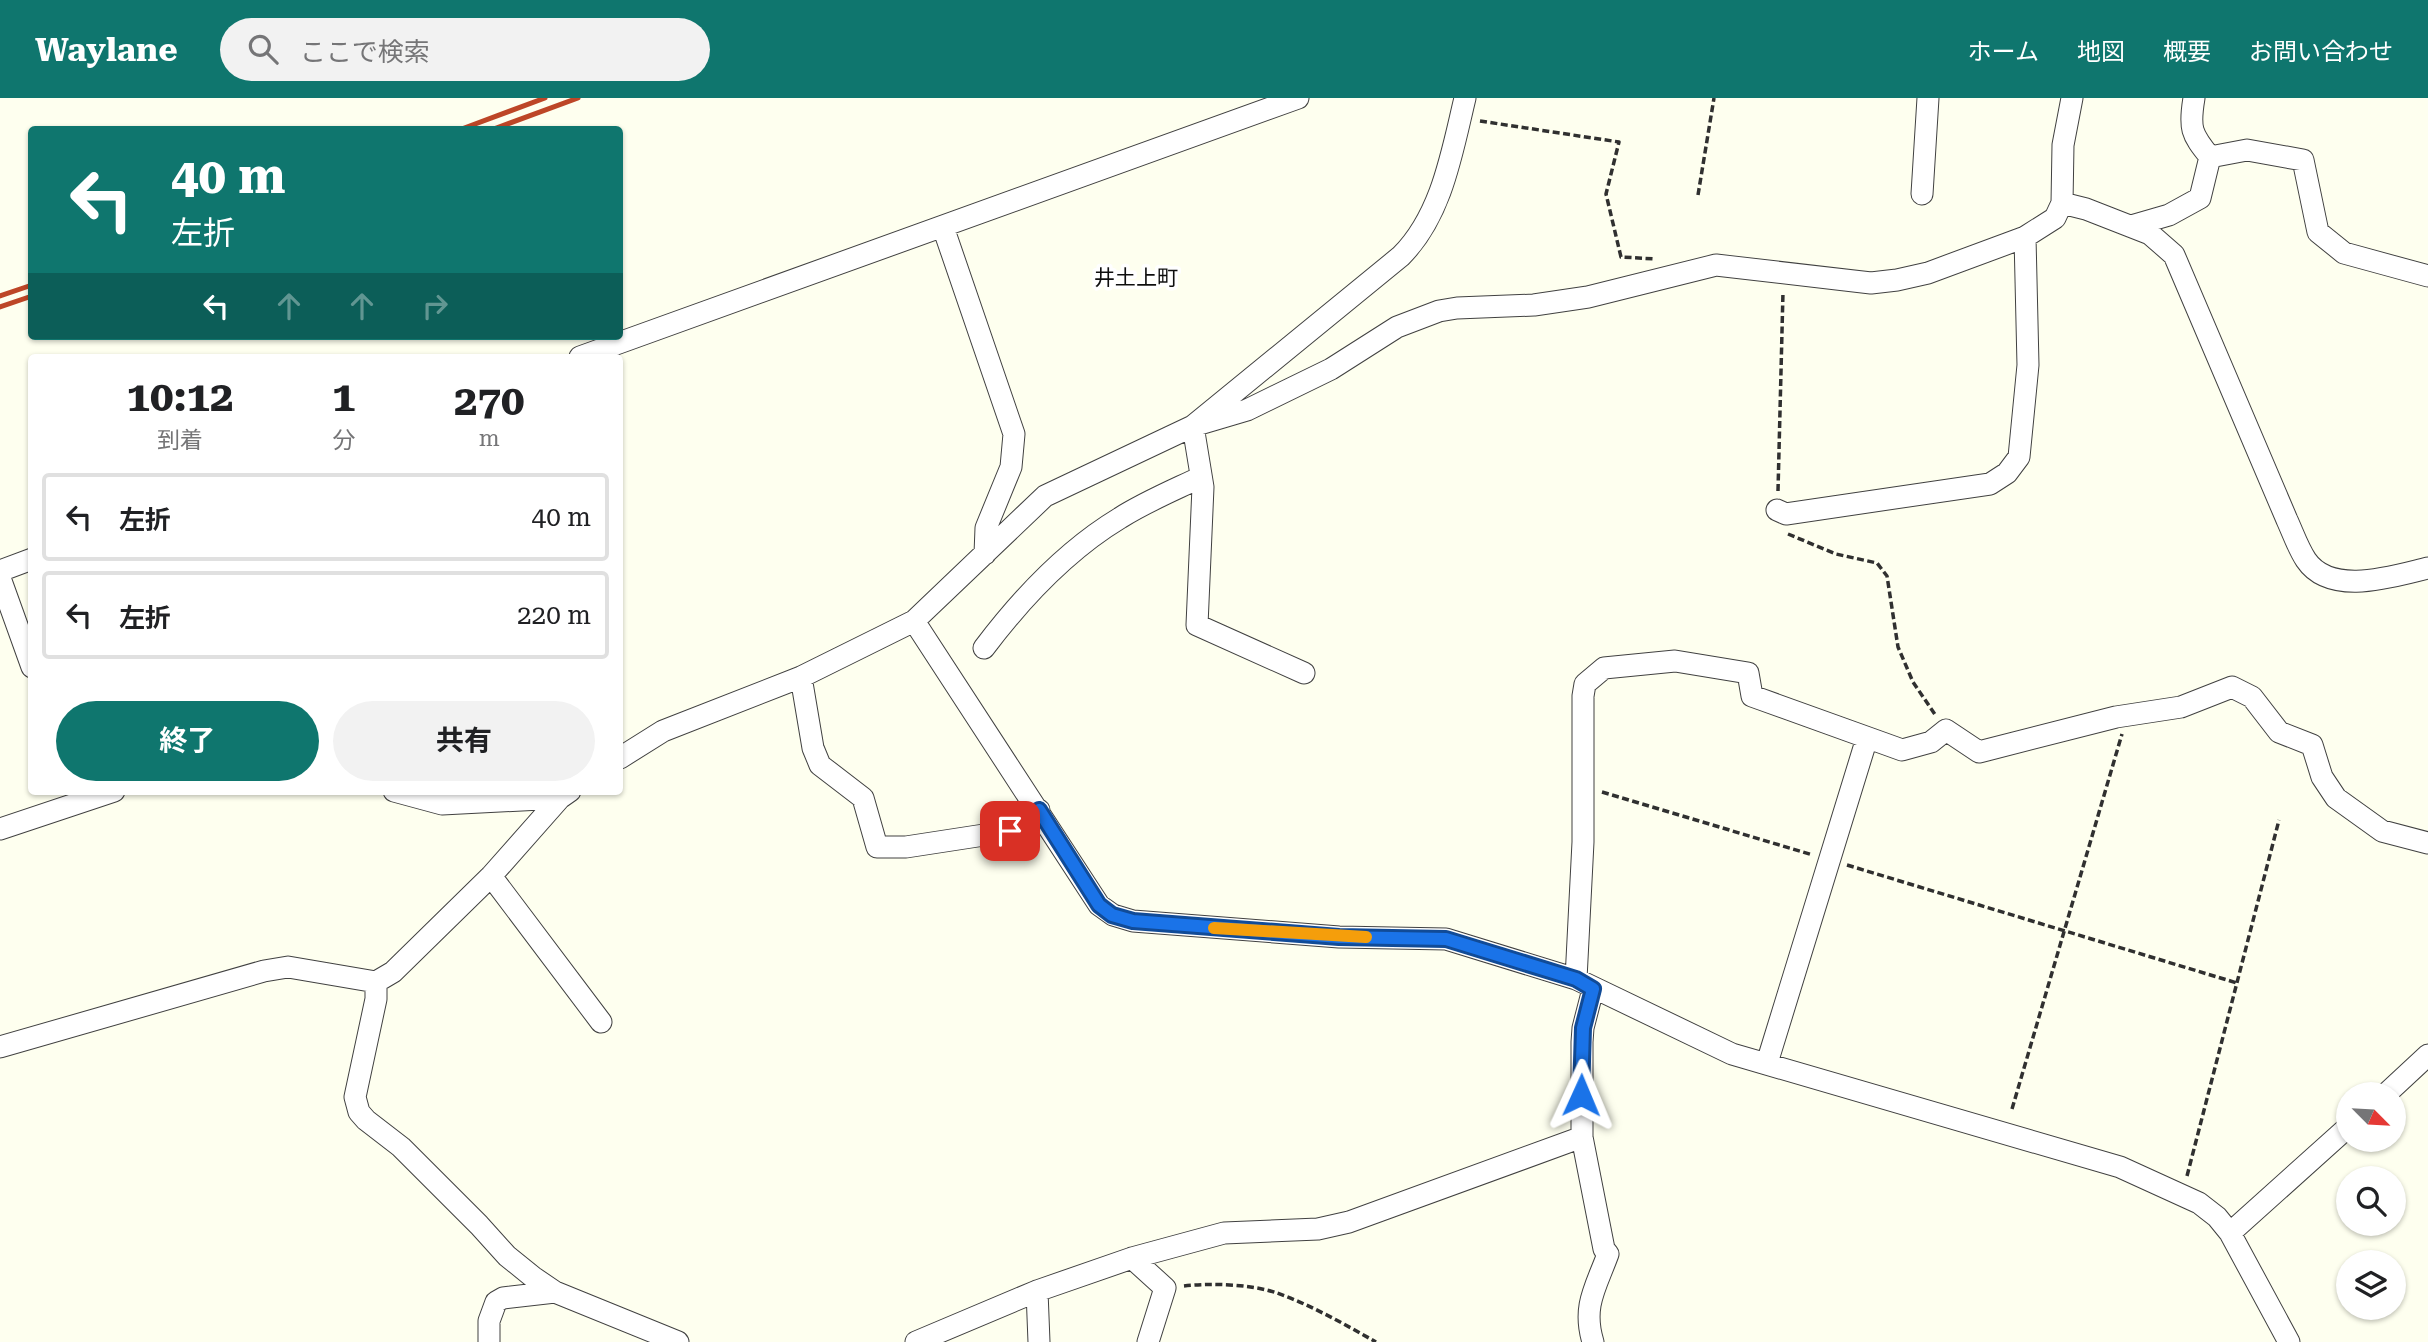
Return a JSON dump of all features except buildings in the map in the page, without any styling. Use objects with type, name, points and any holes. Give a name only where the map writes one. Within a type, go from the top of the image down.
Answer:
[{"type":"street","points":[[588,354],[1298,98]]},
{"type":"street","points":[[1922,194],[1928,98]]},
{"type":"street","points":[[623,756],[663,731],[802,677],[914,621],[1045,496],[1193,426],[1247,411],[1331,369],[1397,327],[1438,311],[1534,305],[1588,297],[1716,265],[1871,283],[1897,280],[1928,273],[2025,237],[2055,218],[2062,202],[2063,145],[2071,98]]},
{"type":"street","points":[[2194,98],[2191,117],[2193,137],[2210,157]]},
{"type":"street","points":[[1193,426],[1391,265],[1413,243],[1436,203],[1463,108]]},
{"type":"street","points":[[2210,157],[2247,150],[2303,160],[2318,232],[2344,253],[2428,276]]},
{"type":"street","points":[[2131,226],[2169,215],[2200,198],[2210,157]]},
{"type":"street","points":[[2062,202],[2150,234],[2174,255],[2306,561],[2333,578],[2368,582],[2428,568]]},
{"type":"street","points":[[943,227],[1014,434],[1011,467],[986,528],[985,554]]},
{"type":"street","points":[[1777,510],[1786,514],[1990,484],[2007,473],[2019,457],[2028,365],[2025,237]]},
{"type":"street","points":[[1193,426],[1203,487],[1197,625],[1304,673]]},
{"type":"street","points":[[984,648],[1001,626],[1073,551],[1120,518],[1201,477]]},
{"type":"street","points":[[0,571],[28,560]]},
{"type":"street","points":[[0,578],[28,656]]},
{"type":"street","points":[[914,621],[1099,905],[1112,915],[1133,921],[1326,936],[1446,939],[1585,984],[1732,1054],[2120,1167],[2208,1210],[2230,1233],[2289,1342]]},
{"type":"street","points":[[1593,1342],[1588,1307],[1608,1254],[1604,1249],[1582,1137],[1581,1042],[1585,984],[1583,696],[1585,684],[1604,668],[1675,661],[1748,673],[1752,696],[1902,750],[1931,742],[1946,730],[1979,752],[2127,715],[2181,708],[2232,687],[2252,697],[2279,732],[2312,745],[2322,777],[2336,798],[2382,831],[2428,843]]},
{"type":"street","points":[[802,677],[813,748],[820,765],[863,798],[877,847],[906,847],[1010,831],[1039,810]]},
{"type":"street","points":[[1767,1063],[1867,738]]},
{"type":"street","points":[[409,795],[442,804],[565,795]]},
{"type":"street","points":[[0,1047],[264,971],[288,967],[376,982],[393,972],[491,876],[565,795]]},
{"type":"street","points":[[0,829],[78,797]]},
{"type":"street","points":[[491,876],[601,1022]]},
{"type":"street","points":[[376,982],[376,999],[355,1097],[359,1112],[401,1147],[507,1256],[555,1292],[678,1342]]},
{"type":"street","points":[[2399,1082],[2428,1055]]},
{"type":"street","points":[[916,1342],[1037,1291],[1132,1258],[1224,1233],[1318,1229],[1349,1222],[1582,1137]]},
{"type":"street","points":[[2230,1233],[2336,1138]]},
{"type":"street","points":[[1132,1258],[1165,1288],[1148,1342]]},
{"type":"street","points":[[1037,1291],[1039,1342]]},
{"type":"street","points":[[489,1342],[489,1321],[496,1302],[503,1298],[555,1292]]},
{"type":"path","points":[[1698,195],[1714,98]]},
{"type":"path","points":[[1463,108],[1619,142],[1606,194],[1621,257],[1656,259]]},
{"type":"path","points":[[2012,1109],[2127,715]]},
{"type":"path","points":[[1583,786],[1824,858]]},
{"type":"path","points":[[2182,1195],[2279,820]]},
{"type":"path","points":[[1837,862],[2237,983]]},
{"type":"path","points":[[1165,1288],[1212,1283],[1275,1293],[1346,1325],[1376,1342]]},
{"type":"railway","points":[[470,126],[545,98]]},
{"type":"railway","points":[[502,126],[578,98]]},
{"type":"railway","points":[[0,296],[28,286]]},
{"type":"railway","points":[[0,307],[28,297]]},
{"type":"slow traffic","points":[[1214,928],[1366,937]]},
{"type":"district","name":"井土上町","points":[[1136,278]]},
{"type":"route","points":[[1010,831],[1039,810],[1099,905],[1112,915],[1133,921],[1339,937],[1446,939],[1576,979],[1593,989],[1581,1042],[1581,1095]]}]
